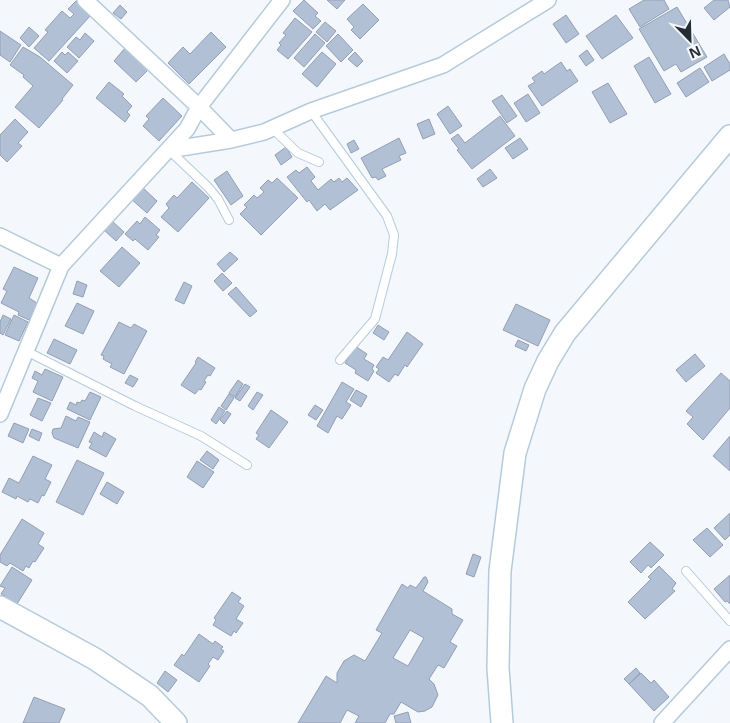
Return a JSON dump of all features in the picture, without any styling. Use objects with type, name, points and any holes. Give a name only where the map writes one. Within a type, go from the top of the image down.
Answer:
[{"type":"street","points":[[86,0],[199,107],[231,140]]},
{"type":"street","points":[[0,414],[61,266],[187,129],[199,107],[282,0]]},
{"type":"street","points":[[168,150],[231,140],[264,132],[311,112],[443,65],[548,0]]},
{"type":"street","points":[[502,723],[498,668],[500,571],[515,452],[535,389],[548,361],[565,334],[730,136]]},
{"type":"street","points":[[0,236],[61,266]]},
{"type":"street","points":[[0,607],[95,659],[150,696],[176,723]]},
{"type":"street","points":[[663,723],[730,649]]},
{"type":"lane","points":[[311,112],[387,216],[394,235],[392,254],[375,318],[340,360]]},
{"type":"lane","points":[[272,128],[298,153],[319,162]]},
{"type":"lane","points":[[168,150],[208,187],[218,199],[229,220]]},
{"type":"lane","points":[[26,351],[135,406],[201,436],[247,465]]},
{"type":"lane","points":[[686,571],[730,621]]},
{"type":"building","points":[[304,0],[318,13],[315,16],[321,21],[313,29],[293,11]]},
{"type":"building","points":[[327,0],[345,0],[337,9]]},
{"type":"building","points":[[644,0],[664,0],[669,9],[640,27],[629,9]]},
{"type":"building","points":[[714,0],[728,0],[730,7],[714,20],[704,8]]},
{"type":"building","points":[[76,1],[91,15],[49,61],[34,48],[48,32],[45,30],[62,11],[70,18],[74,14],[68,9]]},
{"type":"building","points":[[363,4],[379,20],[360,39],[351,30],[354,27],[347,19]]},
{"type":"building","points":[[120,5],[127,12],[121,19],[113,13]]},
{"type":"building","points":[[677,7],[707,57],[681,72],[676,64],[664,71],[639,29]]},
{"type":"building","points":[[566,15],[579,34],[566,43],[553,24]]},
{"type":"building","points":[[616,15],[633,38],[602,59],[586,36]]},
{"type":"building","points":[[295,18],[312,32],[288,59],[277,50],[281,45],[279,43],[286,35],[283,33]]},
{"type":"building","points":[[325,22],[336,31],[327,42],[316,32]]},
{"type":"building","points":[[29,27],[39,36],[29,47],[20,38]]},
{"type":"building","points":[[0,31],[21,45],[10,62],[0,55]]},
{"type":"building","points":[[211,32],[226,47],[189,84],[168,63],[183,47],[190,54]]},
{"type":"building","points":[[85,33],[94,41],[79,58],[67,47],[76,37],[80,40]]},
{"type":"building","points":[[315,34],[325,43],[304,67],[294,58]]},
{"type":"building","points":[[338,34],[353,50],[341,62],[326,46]]},
{"type":"building","points":[[23,47],[40,57],[73,85],[39,128],[15,107],[33,86],[23,77],[24,75],[10,65]]},
{"type":"building","points":[[125,48],[148,70],[136,82],[114,61]]},
{"type":"building","points":[[587,50],[594,60],[586,66],[579,56]]},
{"type":"building","points":[[62,52],[65,55],[68,52],[78,61],[67,73],[54,61]]},
{"type":"building","points":[[322,52],[336,64],[317,87],[302,74]]},
{"type":"building","points":[[355,52],[363,61],[357,67],[348,59]]},
{"type":"building","points":[[724,54],[730,64],[730,70],[712,81],[704,67]]},
{"type":"building","points":[[649,57],[671,94],[655,103],[634,66]]},
{"type":"building","points":[[561,62],[567,71],[570,69],[578,81],[542,106],[528,86],[535,82],[532,78],[542,71],[544,74]]},
{"type":"building","points":[[700,68],[709,82],[686,97],[677,83]]},
{"type":"building","points":[[109,82],[124,94],[122,96],[132,106],[127,112],[130,115],[125,122],[96,98]]},
{"type":"building","points":[[608,83],[627,114],[610,123],[592,92]]},
{"type":"building","points":[[528,94],[540,113],[526,122],[514,103]]},
{"type":"building","points":[[502,95],[517,116],[507,123],[492,101]]},
{"type":"building","points":[[163,98],[182,116],[159,141],[143,126],[149,119],[146,116]]},
{"type":"building","points":[[448,106],[462,126],[450,134],[437,114]]},
{"type":"building","points":[[500,116],[515,136],[472,169],[451,139],[458,134],[465,143]]},
{"type":"building","points":[[15,119],[28,132],[18,143],[22,146],[7,162],[0,155],[0,135]]},
{"type":"building","points":[[429,119],[435,134],[423,139],[417,124]]},
{"type":"building","points":[[399,138],[406,153],[399,156],[401,160],[382,169],[386,176],[378,180],[376,177],[372,178],[361,158]]},
{"type":"building","points":[[520,138],[528,149],[513,159],[505,148]]},
{"type":"building","points":[[354,140],[359,149],[351,153],[347,144]]},
{"type":"building","points":[[286,147],[292,157],[281,165],[275,155]]},
{"type":"building","points":[[307,167],[315,177],[311,181],[318,190],[331,179],[334,182],[339,178],[342,182],[347,178],[358,190],[330,210],[325,204],[317,211],[309,200],[307,202],[287,177],[296,170],[299,173]]},
{"type":"building","points":[[490,169],[497,178],[483,187],[477,179]]},
{"type":"building","points":[[227,171],[243,196],[231,205],[214,180]]},
{"type":"building","points":[[277,178],[298,198],[261,235],[240,214],[247,207],[244,205],[254,195],[257,198],[264,192],[260,188],[268,180],[272,183]]},
{"type":"building","points":[[192,182],[209,198],[178,232],[161,217],[169,208],[166,204],[174,195],[177,198]]},
{"type":"building","points":[[142,187],[157,201],[147,213],[131,199]]},
{"type":"building","points":[[145,217],[160,230],[156,235],[159,237],[148,250],[135,239],[133,241],[125,234],[137,221],[140,224]]},
{"type":"building","points":[[112,221],[124,232],[116,241],[104,230]]},
{"type":"building","points":[[122,247],[140,263],[119,287],[100,271]]},
{"type":"building","points":[[230,252],[238,259],[224,272],[217,264]]},
{"type":"building","points":[[14,267],[38,278],[29,298],[37,303],[29,320],[18,315],[19,312],[1,303],[7,291],[3,289]]},
{"type":"building","points":[[222,273],[232,283],[223,291],[214,281]]},
{"type":"building","points":[[77,281],[87,285],[83,297],[73,294]]},
{"type":"building","points":[[184,282],[192,286],[184,304],[175,300]]},
{"type":"building","points":[[236,287],[257,311],[250,317],[228,294]]},
{"type":"building","points":[[77,303],[94,311],[83,334],[65,326]]},
{"type":"building","points":[[516,304],[550,320],[538,346],[503,330]]},
{"type":"building","points":[[3,315],[11,319],[3,335],[0,333],[0,322]]},
{"type":"building","points":[[14,315],[28,322],[19,341],[5,335]]},
{"type":"building","points":[[119,322],[131,328],[134,324],[147,331],[124,374],[110,367],[112,364],[103,359],[104,356],[101,355]]},
{"type":"building","points":[[378,325],[389,332],[384,340],[373,333]]},
{"type":"building","points":[[407,332],[423,344],[407,367],[405,365],[398,376],[395,374],[389,382],[376,373],[379,369],[376,367],[383,357],[388,360]]},
{"type":"building","points":[[54,339],[77,350],[70,364],[47,353]]},
{"type":"building","points":[[518,340],[529,345],[526,351],[515,346]]},
{"type":"building","points":[[355,346],[367,354],[364,359],[374,365],[372,369],[374,371],[368,381],[355,373],[356,370],[345,363]]},
{"type":"building","points":[[695,354],[705,366],[686,382],[676,370]]},
{"type":"building","points":[[198,357],[215,368],[204,381],[206,382],[201,390],[199,389],[195,394],[181,385]]},
{"type":"building","points":[[45,369],[63,377],[52,401],[33,392],[38,381],[32,378],[35,371],[42,375]]},
{"type":"building","points":[[721,373],[730,381],[730,408],[703,440],[687,424],[693,417],[686,411]]},
{"type":"building","points":[[130,375],[138,379],[133,387],[125,383]]},
{"type":"building","points":[[238,380],[243,384],[235,397],[229,393]]},
{"type":"building","points":[[342,382],[354,389],[346,402],[351,405],[342,419],[337,416],[328,433],[317,426]]},
{"type":"building","points":[[245,384],[250,387],[240,401],[235,398]]},
{"type":"building","points":[[356,390],[367,396],[361,407],[350,400]]},
{"type":"building","points":[[90,392],[101,397],[90,420],[67,409],[70,402],[76,405],[77,402],[85,401]]},
{"type":"building","points":[[257,392],[263,395],[253,410],[248,406]]},
{"type":"building","points":[[229,394],[234,398],[226,410],[221,406]]},
{"type":"building","points":[[38,398],[51,403],[42,421],[30,415]]},
{"type":"building","points":[[315,405],[323,410],[316,420],[308,415]]},
{"type":"building","points":[[219,407],[225,411],[216,424],[211,420]]},
{"type":"building","points":[[271,410],[288,422],[269,448],[256,439],[259,435],[256,433]]},
{"type":"building","points":[[227,411],[231,414],[224,424],[220,420]]},
{"type":"building","points":[[66,416],[76,421],[78,417],[90,422],[78,448],[54,438],[52,433],[53,429],[61,428]]},
{"type":"building","points":[[14,423],[29,429],[23,443],[8,436]]},
{"type":"building","points":[[32,429],[42,433],[39,441],[29,436]]},
{"type":"building","points":[[94,432],[102,437],[104,432],[116,439],[106,457],[89,448],[92,443],[89,442]]},
{"type":"building","points":[[730,436],[730,471],[713,456]]},
{"type":"building","points":[[207,451],[219,460],[213,469],[200,460]]},
{"type":"building","points":[[33,456],[52,465],[45,479],[51,482],[38,503],[30,499],[28,502],[17,496],[16,499],[2,492],[9,478],[19,483]]},
{"type":"building","points":[[77,460],[104,473],[83,515],[56,502]]},
{"type":"building","points":[[197,461],[214,472],[203,488],[187,477]]},
{"type":"building","points":[[107,482],[124,492],[117,504],[100,494]]},
{"type":"building","points":[[730,513],[730,535],[725,540],[714,528]]},
{"type":"building","points":[[22,519],[44,533],[38,544],[44,548],[35,562],[33,561],[29,568],[26,566],[23,571],[10,563],[7,566],[0,562],[0,555]]},
{"type":"building","points":[[707,528],[723,545],[710,557],[693,540]]},
{"type":"building","points":[[650,542],[664,555],[651,568],[648,565],[641,573],[630,562]]},
{"type":"building","points":[[473,554],[481,557],[474,577],[466,574]]},
{"type":"building","points":[[659,566],[676,583],[672,589],[675,591],[645,619],[628,602],[651,579],[648,577]]},
{"type":"building","points":[[12,567],[32,580],[17,604],[1,594],[5,588],[0,586]]},
{"type":"building","points":[[730,575],[730,604],[727,601],[725,602],[714,589]]},
{"type":"building","points":[[426,577],[428,582],[423,591],[452,609],[452,614],[463,620],[450,642],[457,646],[444,668],[438,665],[429,679],[434,684],[438,695],[432,707],[418,712],[401,702],[394,714],[390,714],[385,723],[355,723],[359,716],[347,710],[340,723],[298,723],[326,676],[337,683],[337,673],[344,661],[354,655],[365,661],[382,633],[376,630],[402,584],[408,588],[410,585],[416,588]],"holes":[[[410,630],[424,638],[408,666],[393,658]]]},
{"type":"building","points":[[232,592],[241,598],[238,602],[244,606],[236,619],[243,623],[236,633],[234,631],[231,636],[213,625],[216,620],[214,618]]},
{"type":"building","points":[[199,634],[213,644],[215,641],[223,647],[221,649],[224,651],[218,660],[213,657],[208,664],[210,666],[199,682],[174,665],[182,654],[184,656]]},
{"type":"building","points":[[636,668],[640,673],[629,684],[624,679]]},
{"type":"building","points":[[165,671],[177,680],[168,692],[157,683]]},
{"type":"building","points":[[641,673],[651,683],[654,680],[669,697],[654,711],[629,684]]},
{"type":"building","points":[[34,697],[65,709],[59,723],[23,723]]},
{"type":"building","points":[[408,712],[411,723],[396,723],[394,716]]}]
